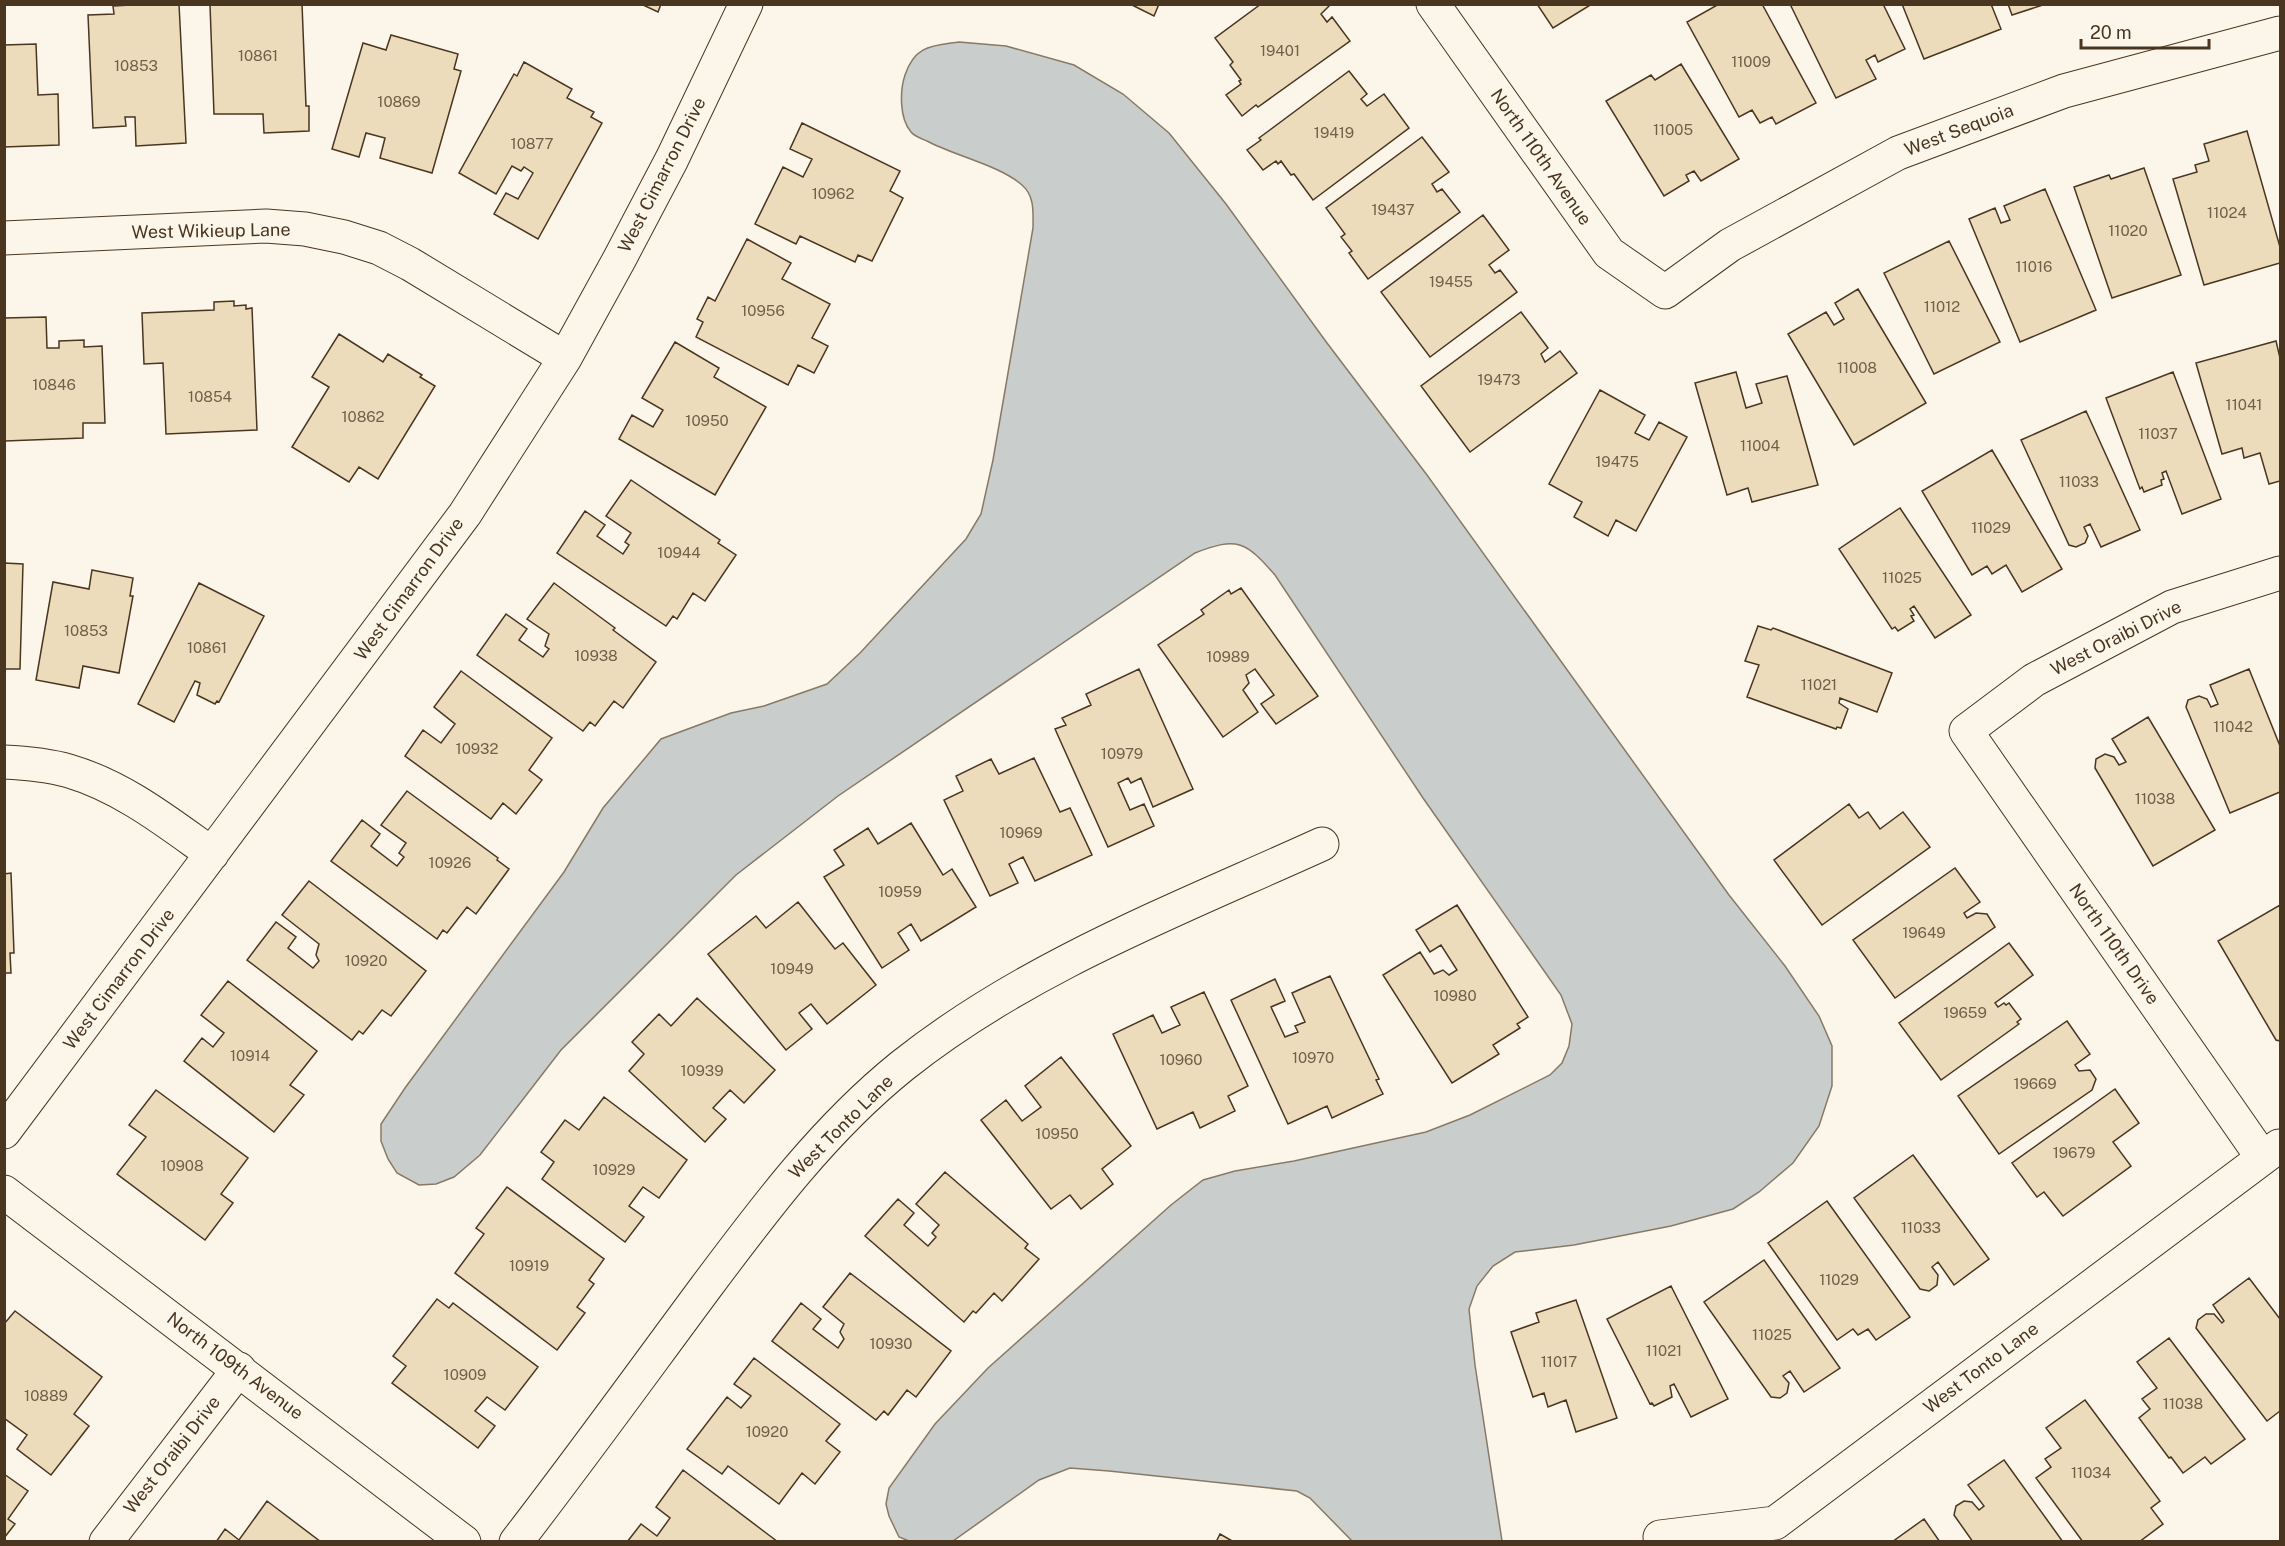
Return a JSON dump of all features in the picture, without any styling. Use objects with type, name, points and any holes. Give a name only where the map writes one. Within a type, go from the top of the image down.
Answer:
[{"type":"street","name":"West Cimarron Drive","points":[[4,1132],[465,513],[564,358],[672,159],[746,4]]},
{"type":"street","name":"North 110th Avenue","points":[[1433,4],[1609,253],[1665,292]]},
{"type":"street","name":"West Sequoia","points":[[1665,292],[1730,245],[1898,153],[2064,91],[2280,33]]},
{"type":"street","name":"West Wikieup Lane","points":[[4,238],[266,226],[305,229],[344,237],[379,248],[410,264],[564,358]]},
{"type":"street","name":"West Oraibi Drive","points":[[1966,731],[2034,680],[2172,607],[2280,573]]},
{"type":"street","name":"North 110th Drive","points":[[1966,731],[2271,1151]]},
{"type":"street","points":[[4,762],[68,770],[107,785],[142,805],[212,854]]},
{"type":"street","name":"West Tonto Lane","points":[[516,1542],[757,1218],[829,1134],[866,1098],[945,1034],[993,1002],[1092,949],[1322,844]]},
{"type":"street","name":"West Tonto Lane","points":[[1659,1537],[1776,1522],[2271,1151]]},
{"type":"street","name":"North 109th Avenue","points":[[4,1192],[464,1542]]},
{"type":"street","name":"West Oraibi Drive","points":[[106,1542],[238,1369]]},
{"type":"shaded area","points":[[959,42],[1006,46],[1074,65],[1123,94],[1169,133],[1226,204],[1427,475],[1729,895],[1785,966],[1819,1016],[1832,1046],[1832,1086],[1819,1126],[1793,1163],[1759,1192],[1733,1209],[1671,1226],[1574,1245],[1515,1252],[1493,1266],[1477,1286],[1469,1309],[1475,1365],[1502,1541],[1352,1541],[1310,1498],[1297,1491],[1070,1468],[1039,1480],[953,1541],[909,1541],[899,1537],[889,1516],[886,1504],[889,1488],[935,1424],[988,1368],[1171,1205],[1203,1180],[1235,1171],[1294,1161],[1426,1132],[1470,1115],[1550,1075],[1562,1063],[1569,1046],[1572,1024],[1561,995],[1423,798],[1275,575],[1256,555],[1240,545],[1222,545],[1195,553],[838,796],[736,875],[561,1050],[480,1155],[454,1177],[436,1184],[419,1185],[397,1173],[381,1141],[381,1124],[405,1088],[564,872],[603,808],[661,739],[731,713],[764,706],[827,684],[860,653],[966,539],[981,514],[993,460],[1033,228],[1033,211],[1026,189],[1012,178],[989,166],[918,137],[907,126],[904,119],[902,96],[903,81],[909,65],[919,52],[933,46]]},
{"type":"building","points":[[179,4],[186,143],[136,146],[135,117],[125,117],[126,126],[93,128],[88,15],[114,14],[113,6]]},
{"type":"building","points":[[302,4],[309,131],[264,133],[263,114],[214,114],[210,5]]},
{"type":"building","points":[[641,4],[661,4],[658,12]]},
{"type":"building","points":[[1130,4],[1159,4],[1154,16]]},
{"type":"building","points":[[1261,4],[1331,4],[1321,14],[1327,22],[1332,17],[1350,41],[1242,116],[1226,95],[1241,84],[1239,81],[1241,80],[1230,65],[1233,62],[1215,38]]},
{"type":"building","points":[[1537,4],[1592,4],[1553,28]]},
{"type":"building","points":[[1719,4],[1762,4],[1816,103],[1776,124],[1772,117],[1760,123],[1752,110],[1739,117],[1687,22]]},
{"type":"building","points":[[1790,4],[1883,4],[1905,49],[1878,62],[1875,55],[1866,60],[1876,79],[1836,98]]},
{"type":"building","points":[[1902,4],[1991,4],[2001,29],[1924,59]]},
{"type":"building","points":[[2008,4],[2046,4],[2012,15]]},
{"type":"building","points":[[391,35],[458,54],[454,69],[461,71],[432,173],[380,158],[385,138],[366,133],[359,157],[332,149],[363,43],[386,50]]},
{"type":"building","points":[[36,44],[38,95],[58,94],[59,145],[4,147],[4,45]]},
{"type":"building","points":[[524,62],[572,89],[567,98],[594,112],[591,117],[602,123],[538,239],[494,214],[506,193],[518,199],[533,173],[524,167],[521,171],[512,166],[496,194],[459,173],[514,74],[517,76]]},
{"type":"building","points":[[1681,64],[1739,159],[1701,181],[1694,171],[1686,175],[1689,181],[1664,196],[1606,101],[1651,75],[1655,80]]},
{"type":"building","points":[[1349,71],[1367,94],[1361,99],[1367,106],[1384,94],[1409,128],[1313,200],[1294,174],[1291,175],[1281,161],[1278,164],[1276,161],[1263,170],[1247,150],[1261,140],[1259,138]]},
{"type":"building","points":[[802,123],[900,171],[890,191],[903,198],[872,261],[858,255],[855,262],[800,236],[796,244],[755,224],[783,167],[803,177],[812,159],[790,149]]},
{"type":"building","points":[[2247,131],[2280,247],[2280,263],[2204,285],[2173,179],[2197,172],[2195,165],[2209,161],[2204,144]]},
{"type":"building","points":[[1422,137],[1449,172],[1432,184],[1437,192],[1442,189],[1460,212],[1368,279],[1349,253],[1352,251],[1341,237],[1345,234],[1326,208]]},
{"type":"building","points":[[2144,168],[2181,275],[2112,298],[2074,187],[2109,175],[2111,179]]},
{"type":"building","points":[[2045,189],[2096,310],[2020,342],[1969,219],[1995,208],[2001,223],[2010,220],[2004,206]]},
{"type":"building","points":[[1483,215],[1509,250],[1489,265],[1495,273],[1500,270],[1517,292],[1430,357],[1381,292]]},
{"type":"building","points":[[747,239],[791,263],[782,279],[830,304],[812,338],[828,346],[814,373],[798,365],[788,385],[696,337],[703,322],[697,319],[708,297],[715,301]]},
{"type":"building","points":[[1949,241],[2000,342],[1934,374],[1884,273]]},
{"type":"building","points":[[1858,289],[1926,403],[1854,445],[1788,334],[1826,312],[1834,325],[1844,319],[1835,303]]},
{"type":"building","points":[[234,301],[234,306],[246,305],[246,309],[252,308],[257,430],[166,434],[163,363],[144,364],[142,313],[214,310],[214,302]]},
{"type":"building","points":[[1521,312],[1548,348],[1541,354],[1545,362],[1560,351],[1577,373],[1470,452],[1421,386]]},
{"type":"building","points":[[46,317],[47,348],[59,348],[59,341],[84,340],[84,347],[102,346],[105,423],[83,423],[83,438],[5,441],[4,318]]},
{"type":"building","points":[[339,334],[383,362],[388,354],[435,386],[378,479],[359,467],[349,482],[292,447],[329,387],[312,377]]},
{"type":"building","points":[[2276,341],[2280,358],[2280,481],[2269,484],[2260,453],[2244,458],[2242,448],[2222,454],[2196,363]]},
{"type":"building","points":[[675,342],[719,368],[714,377],[766,407],[715,495],[619,439],[632,415],[653,427],[663,410],[642,398]]},
{"type":"building","points":[[1736,372],[1746,408],[1762,403],[1756,384],[1787,376],[1818,485],[1752,502],[1748,488],[1727,495],[1695,383]]},
{"type":"building","points":[[2173,372],[2221,499],[2182,514],[2166,471],[2162,473],[2164,479],[2161,480],[2162,485],[2144,492],[2142,487],[2140,489],[2106,398]]},
{"type":"building","points":[[1600,390],[1645,415],[1635,433],[1649,440],[1659,422],[1687,437],[1636,531],[1616,520],[1608,536],[1574,517],[1582,502],[1549,484]]},
{"type":"building","points":[[2086,411],[2140,530],[2101,547],[2090,524],[2084,527],[2088,536],[2085,543],[2076,547],[2069,545],[2021,440]]},
{"type":"building","points":[[1992,450],[2062,569],[2022,592],[2006,565],[1992,574],[1987,566],[1972,575],[1922,491]]},
{"type":"building","points":[[631,480],[720,540],[718,543],[736,555],[705,601],[693,593],[677,619],[673,616],[666,626],[557,553],[585,511],[605,525],[597,536],[623,554],[629,545],[625,542],[631,533],[606,516]]},
{"type":"building","points":[[1900,508],[1971,615],[1935,638],[1914,606],[1910,609],[1914,615],[1911,616],[1914,621],[1898,631],[1895,627],[1892,629],[1839,549]]},
{"type":"building","points":[[4,563],[23,564],[20,669],[4,669]]},
{"type":"building","points":[[92,570],[133,578],[130,596],[133,596],[119,673],[83,666],[79,688],[36,680],[53,582],[89,589]]},
{"type":"building","points":[[199,583],[264,616],[219,702],[215,704],[197,695],[200,683],[195,681],[174,722],[138,704]]},
{"type":"building","points":[[554,583],[656,662],[623,708],[614,701],[595,726],[590,722],[583,731],[477,655],[506,614],[527,629],[519,640],[543,657],[549,649],[545,646],[549,634],[527,619]]},
{"type":"building","points":[[1241,588],[1318,696],[1276,724],[1261,704],[1274,695],[1255,669],[1246,675],[1249,683],[1243,690],[1258,712],[1223,737],[1158,645],[1204,614],[1201,610],[1229,590],[1231,594]]},
{"type":"building","points":[[1758,626],[1771,630],[1773,628],[1892,673],[1877,712],[1840,698],[1839,703],[1848,709],[1841,728],[1836,729],[1747,697],[1759,665],[1745,661]]},
{"type":"building","points":[[1139,669],[1193,789],[1153,807],[1141,778],[1131,783],[1128,778],[1118,783],[1130,810],[1144,804],[1154,826],[1108,847],[1055,729],[1066,725],[1062,718],[1091,705],[1086,694]]},
{"type":"building","points":[[2249,669],[2280,746],[2280,792],[2230,813],[2186,707],[2188,700],[2199,696],[2207,699],[2211,707],[2218,704],[2210,685]]},
{"type":"building","points":[[461,671],[552,738],[529,770],[542,780],[516,814],[503,803],[491,819],[405,756],[423,730],[441,743],[455,724],[434,707]]},
{"type":"building","points":[[2148,717],[2215,830],[2153,866],[2095,768],[2096,759],[2105,754],[2114,757],[2119,765],[2126,762],[2112,739]]},
{"type":"building","points":[[1034,758],[1060,812],[1070,808],[1092,855],[1035,881],[1023,857],[1009,864],[1018,883],[990,896],[944,800],[963,791],[956,776],[991,759],[999,774]]},
{"type":"building","points":[[407,791],[498,858],[497,860],[509,869],[476,914],[467,907],[447,933],[443,930],[437,939],[331,861],[362,820],[380,834],[371,846],[397,866],[404,857],[399,853],[406,843],[381,825]]},
{"type":"building","points":[[1849,804],[1859,818],[1868,812],[1880,829],[1903,812],[1930,847],[1822,925],[1774,860]]},
{"type":"building","points":[[911,823],[943,875],[952,869],[976,907],[921,941],[911,924],[898,933],[909,950],[882,968],[824,877],[844,865],[834,850],[868,828],[878,844]]},
{"type":"building","points":[[1955,868],[1980,902],[1964,913],[1967,918],[1976,913],[1987,914],[1995,927],[1895,998],[1853,940]]},
{"type":"building","points":[[11,873],[14,953],[10,953],[11,973],[4,973],[4,874]]},
{"type":"building","points":[[309,881],[426,971],[391,1016],[382,1010],[363,1034],[359,1031],[352,1040],[247,960],[276,922],[296,937],[288,948],[313,968],[319,961],[316,955],[319,944],[282,915]]},
{"type":"building","points":[[798,902],[835,949],[843,943],[876,985],[827,1024],[811,1004],[799,1013],[812,1029],[786,1050],[708,954],[756,916],[766,928]]},
{"type":"building","points":[[1457,905],[1528,1017],[1517,1024],[1520,1028],[1493,1045],[1499,1054],[1452,1083],[1383,975],[1420,952],[1434,974],[1443,970],[1449,975],[1457,970],[1441,945],[1430,952],[1416,930]]},
{"type":"building","points":[[2280,905],[2280,1041],[2276,1040],[2218,941]]},
{"type":"building","points":[[2009,943],[2033,975],[1995,1003],[1998,1007],[2009,1003],[2021,1019],[2017,1022],[2019,1024],[1941,1080],[1899,1023]]},
{"type":"building","points":[[1330,976],[1379,1079],[1376,1080],[1383,1094],[1332,1118],[1327,1106],[1288,1124],[1231,1000],[1275,979],[1285,1001],[1271,1007],[1285,1037],[1298,1032],[1295,1026],[1305,1022],[1292,993]]},
{"type":"building","points":[[228,981],[317,1051],[290,1085],[304,1095],[274,1132],[184,1061],[202,1038],[213,1047],[224,1033],[201,1015]]},
{"type":"building","points":[[1204,992],[1248,1086],[1228,1096],[1235,1111],[1200,1128],[1193,1112],[1157,1129],[1113,1034],[1153,1015],[1162,1033],[1180,1025],[1171,1007]]},
{"type":"building","points":[[697,998],[775,1070],[744,1103],[730,1090],[713,1108],[726,1119],[705,1142],[629,1071],[644,1054],[632,1042],[659,1014],[671,1026]]},
{"type":"building","points":[[2067,1021],[2090,1054],[2075,1065],[2079,1071],[2090,1070],[2096,1079],[2092,1090],[1999,1154],[1958,1096]]},
{"type":"building","points":[[1061,1057],[1131,1146],[1102,1169],[1113,1184],[1081,1209],[1070,1195],[1051,1209],[981,1120],[1006,1100],[1022,1121],[1041,1107],[1025,1086]]},
{"type":"building","points":[[2115,1089],[2139,1123],[2113,1142],[2131,1166],[2063,1216],[2044,1192],[2037,1197],[2012,1163]]},
{"type":"building","points":[[156,1090],[248,1158],[221,1194],[233,1203],[205,1240],[117,1174],[146,1137],[129,1125]]},
{"type":"building","points":[[604,1097],[687,1160],[659,1198],[643,1187],[629,1206],[644,1217],[625,1242],[542,1179],[554,1162],[541,1152],[565,1120],[579,1130]]},
{"type":"building","points":[[1913,1155],[1989,1259],[1954,1285],[1938,1262],[1932,1267],[1938,1275],[1937,1285],[1929,1291],[1920,1289],[1854,1198]]},
{"type":"building","points":[[945,1172],[1028,1244],[1025,1248],[1039,1259],[1002,1301],[994,1293],[976,1313],[973,1311],[964,1322],[865,1236],[898,1199],[914,1213],[904,1225],[928,1246],[936,1237],[932,1233],[939,1225],[916,1204]]},
{"type":"building","points":[[507,1187],[604,1259],[589,1280],[594,1284],[577,1307],[585,1313],[557,1350],[455,1273],[484,1234],[476,1228]]},
{"type":"building","points":[[1827,1201],[1910,1317],[1876,1340],[1868,1329],[1858,1335],[1853,1329],[1837,1340],[1768,1243]]},
{"type":"building","points":[[1764,1260],[1840,1368],[1804,1392],[1790,1371],[1783,1376],[1789,1383],[1787,1393],[1780,1398],[1771,1397],[1704,1302]]},
{"type":"building","points":[[850,1273],[951,1351],[916,1397],[907,1390],[888,1415],[884,1411],[876,1420],[772,1341],[801,1303],[821,1319],[813,1329],[838,1348],[844,1339],[840,1332],[844,1324],[823,1307]]},
{"type":"building","points":[[2249,1278],[2280,1319],[2280,1411],[2267,1421],[2196,1328],[2198,1320],[2206,1314],[2214,1314],[2222,1323],[2224,1321],[2213,1305]]},
{"type":"building","points":[[1671,1286],[1728,1399],[1691,1417],[1674,1384],[1670,1386],[1672,1397],[1654,1406],[1650,1404],[1607,1319]]},
{"type":"building","points":[[437,1299],[449,1308],[453,1303],[538,1367],[505,1410],[487,1397],[475,1411],[495,1426],[478,1448],[392,1383],[406,1366],[393,1356]]},
{"type":"building","points":[[1576,1300],[1617,1418],[1576,1432],[1566,1400],[1548,1407],[1544,1393],[1533,1397],[1511,1332],[1539,1322],[1536,1313]]},
{"type":"building","points":[[15,1311],[102,1377],[74,1414],[89,1426],[51,1475],[17,1449],[27,1435],[4,1418],[4,1324]]},
{"type":"building","points":[[2169,1338],[2245,1439],[2211,1464],[2205,1457],[2183,1473],[2139,1418],[2150,1409],[2142,1399],[2157,1388],[2137,1362]]},
{"type":"building","points":[[754,1358],[840,1424],[826,1441],[840,1452],[815,1484],[802,1473],[779,1504],[728,1466],[722,1474],[687,1449],[727,1397],[741,1408],[751,1396],[734,1384]]},
{"type":"building","points":[[2085,1400],[2160,1501],[2151,1508],[2163,1524],[2139,1542],[2083,1542],[2036,1478],[2051,1467],[2045,1459],[2061,1448],[2046,1428]]},
{"type":"building","points":[[2004,1460],[2063,1542],[1973,1542],[1954,1515],[1956,1506],[1964,1501],[1972,1502],[1979,1510],[1984,1506],[1968,1485]]},
{"type":"building","points":[[683,1470],[778,1542],[627,1542],[641,1524],[657,1536],[670,1518],[656,1507]]},
{"type":"building","points":[[4,1474],[28,1491],[8,1519],[15,1524],[4,1538]]},
{"type":"building","points":[[267,1501],[321,1542],[216,1542],[225,1529],[239,1540]]},
{"type":"building","points":[[1924,1519],[1940,1542],[1892,1542]]},
{"type":"building","points":[[1220,1534],[1234,1542],[1216,1542]]}]
